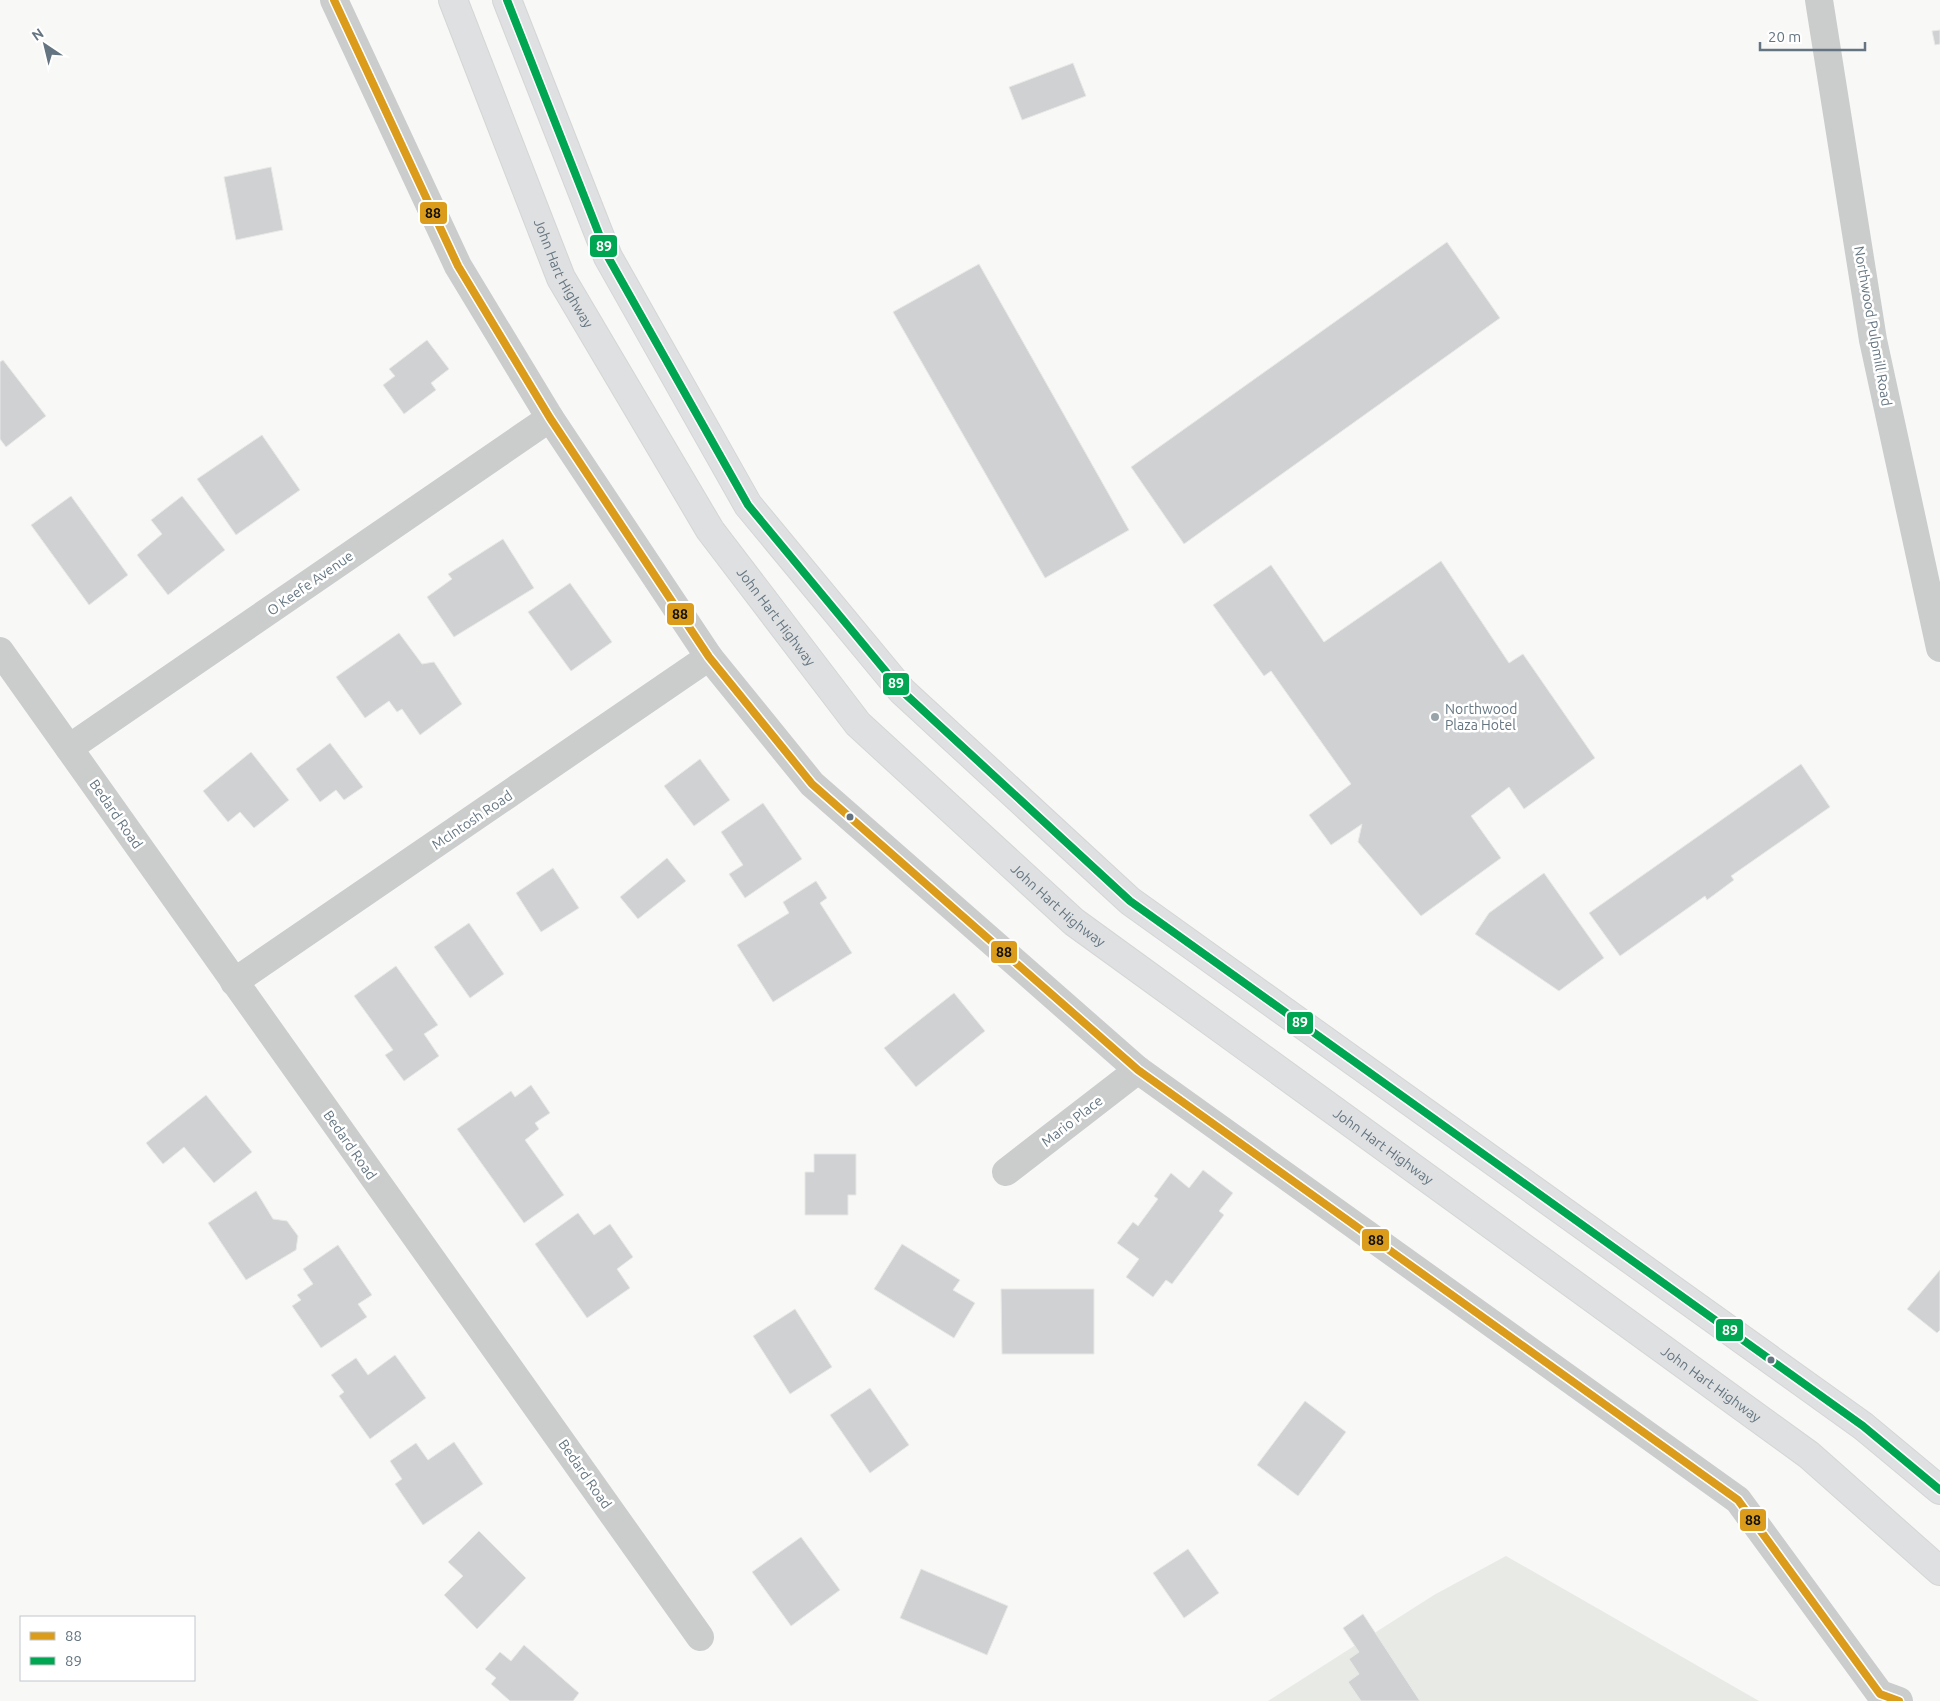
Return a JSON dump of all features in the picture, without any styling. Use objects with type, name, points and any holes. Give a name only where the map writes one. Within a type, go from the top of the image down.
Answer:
[{"type":"highway","name":"John Hart Highway","points":[[454,0],[562,278],[710,530],[858,724],[1074,922],[1809,1455],[1940,1571]]},
{"type":"highway","points":[[507,0],[608,257],[748,505],[902,691],[1130,900],[1864,1426],[1940,1490]]},
{"type":"street","points":[[334,0],[458,266],[550,418],[709,657],[812,784],[1138,1070],[1738,1500],[1880,1694],[1899,1701]]},
{"type":"street","name":"Northwood Pulpmill Road","points":[[1819,0],[1873,340],[1940,648]]},
{"type":"street","name":"O Keefe Avenue","points":[[69,748],[550,418]]},
{"type":"street","name":"Bedard Road","points":[[0,651],[700,1637]]},
{"type":"street","name":"McIntosh Road","points":[[234,982],[709,657]]},
{"type":"street","name":"Mario Place","points":[[1006,1172],[1138,1070]]},
{"type":"shaded area","points":[[1506,1556],[1759,1701],[1268,1701],[1434,1595]]},
{"type":"building","points":[[1940,30],[1940,44],[1935,45],[1932,31]]},
{"type":"building","points":[[1073,63],[1086,96],[1022,120],[1009,87]]},
{"type":"building","points":[[271,167],[283,230],[236,240],[224,177]]},
{"type":"building","points":[[1447,242],[1500,318],[1184,544],[1131,467]]},
{"type":"building","points":[[979,264],[1129,530],[1045,578],[893,312]]},
{"type":"building","points":[[427,340],[449,369],[431,383],[436,390],[404,414],[383,385],[395,376],[389,369]]},
{"type":"building","points":[[3,360],[46,416],[6,447],[0,439],[0,362]]},
{"type":"building","points":[[262,435],[300,490],[236,535],[197,479]]},
{"type":"building","points":[[71,496],[128,575],[89,605],[31,525]]},
{"type":"building","points":[[182,496],[225,550],[168,595],[137,555],[162,534],[151,520]]},
{"type":"building","points":[[503,539],[534,588],[454,637],[427,597],[452,579],[448,574]]},
{"type":"building","name":"Northwood Plaza Hotel","points":[[1441,561],[1509,663],[1523,654],[1595,758],[1524,809],[1509,787],[1471,816],[1501,858],[1421,916],[1358,842],[1362,824],[1331,845],[1309,815],[1351,784],[1271,671],[1264,676],[1213,605],[1271,565],[1324,642]]},
{"type":"building","points":[[570,583],[612,642],[571,671],[528,612]]},
{"type":"building","points":[[399,633],[422,664],[434,662],[462,704],[420,735],[402,709],[397,712],[389,701],[365,718],[336,677]]},
{"type":"building","points":[[330,743],[363,787],[344,800],[336,790],[320,802],[296,769]]},
{"type":"building","points":[[251,752],[289,800],[254,828],[240,812],[228,822],[203,791]]},
{"type":"building","points":[[700,759],[730,800],[694,826],[664,786]]},
{"type":"building","points":[[1801,764],[1830,807],[1731,876],[1734,880],[1707,900],[1705,896],[1620,956],[1589,913]]},
{"type":"building","points":[[763,803],[802,859],[745,898],[729,874],[743,865],[721,832]]},
{"type":"building","points":[[667,858],[686,881],[638,919],[620,897]]},
{"type":"building","points":[[553,868],[579,908],[541,932],[516,893]]},
{"type":"building","points":[[1544,873],[1604,958],[1559,991],[1475,934],[1489,913]]},
{"type":"building","points":[[816,881],[827,898],[820,903],[852,953],[773,1002],[737,945],[789,913],[783,902]]},
{"type":"building","points":[[469,923],[504,974],[470,998],[434,947]]},
{"type":"building","points":[[396,966],[438,1025],[424,1034],[439,1056],[404,1081],[385,1055],[393,1050],[354,996]]},
{"type":"building","points":[[954,993],[985,1031],[916,1087],[884,1048]]},
{"type":"building","points":[[531,1085],[550,1113],[535,1123],[539,1129],[525,1140],[564,1195],[524,1223],[457,1129],[511,1091],[515,1097]]},
{"type":"building","points":[[206,1095],[252,1152],[214,1183],[184,1147],[163,1164],[146,1143]]},
{"type":"building","points":[[814,1154],[856,1154],[856,1195],[848,1195],[848,1215],[805,1215],[805,1172],[814,1172]]},
{"type":"building","points":[[1203,1170],[1233,1193],[1219,1211],[1224,1215],[1172,1284],[1166,1280],[1153,1297],[1126,1277],[1139,1259],[1117,1243],[1133,1222],[1138,1226],[1158,1199],[1154,1196],[1171,1173],[1189,1188]]},
{"type":"building","points":[[256,1191],[273,1219],[287,1221],[298,1236],[296,1250],[246,1280],[208,1223]]},
{"type":"building","points":[[578,1213],[594,1235],[610,1224],[633,1257],[617,1269],[630,1288],[587,1318],[535,1244]]},
{"type":"building","points":[[902,1244],[960,1280],[953,1290],[975,1303],[954,1338],[874,1289]]},
{"type":"building","points":[[338,1245],[372,1295],[358,1304],[367,1317],[321,1348],[292,1306],[301,1300],[297,1295],[313,1284],[303,1269]]},
{"type":"building","points":[[1940,1270],[1940,1330],[1937,1333],[1907,1309]]},
{"type":"building","points":[[1001,1289],[1094,1289],[1094,1354],[1002,1354]]},
{"type":"building","points":[[795,1309],[832,1367],[790,1394],[753,1336]]},
{"type":"building","points":[[395,1355],[426,1398],[370,1439],[339,1396],[344,1392],[331,1375],[356,1358],[368,1375]]},
{"type":"building","points":[[870,1388],[909,1445],[870,1473],[830,1415]]},
{"type":"building","points":[[1305,1401],[1346,1432],[1298,1496],[1257,1465]]},
{"type":"building","points":[[454,1442],[483,1484],[423,1525],[395,1484],[402,1479],[390,1461],[416,1443],[428,1460]]},
{"type":"building","points":[[479,1531],[526,1578],[477,1629],[444,1595],[463,1576],[448,1562]]},
{"type":"building","points":[[801,1537],[840,1590],[791,1626],[752,1572]]},
{"type":"building","points":[[1188,1549],[1219,1593],[1184,1618],[1153,1573]]},
{"type":"building","points":[[921,1569],[1008,1606],[987,1655],[900,1618]]},
{"type":"building","points":[[1363,1614],[1420,1701],[1361,1701],[1348,1682],[1359,1674],[1349,1659],[1359,1652],[1343,1628]]},
{"type":"building","points":[[524,1645],[579,1693],[573,1701],[510,1701],[491,1684],[496,1678],[485,1669],[500,1652],[511,1661]]},
{"type":"transit line","name":"88","points":[[334,0],[458,266],[550,418],[709,657],[812,784],[1138,1070],[1738,1500],[1880,1694],[1899,1701]]},
{"type":"transit line","name":"89","points":[[507,0],[608,257],[748,505],[902,691],[1130,901],[1863,1426],[1940,1490]]},
{"type":"place","name":"Northwood Plaza Hotel","points":[[1435,717]]}]
